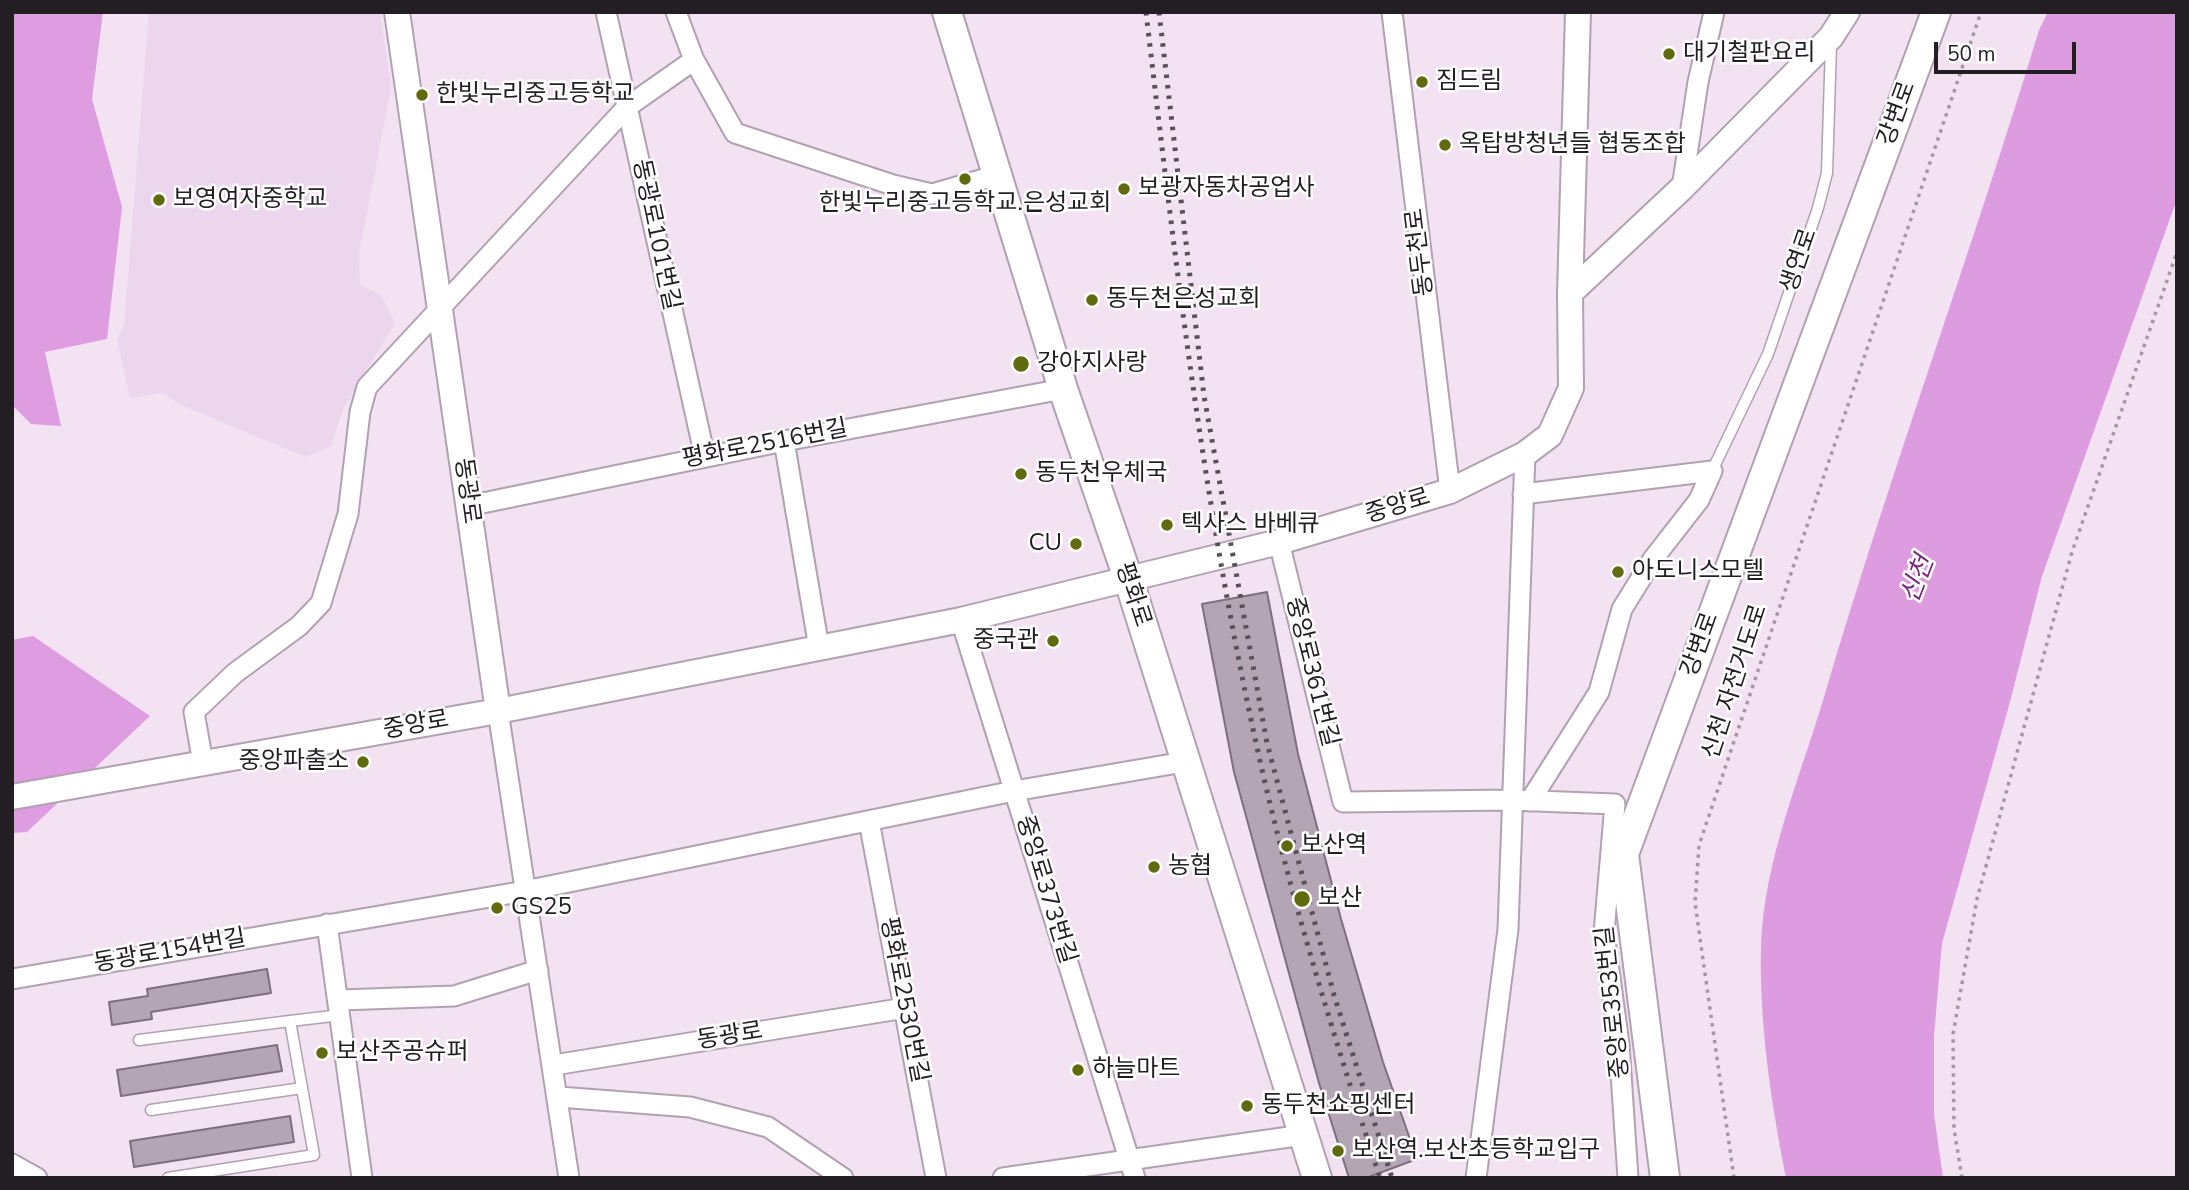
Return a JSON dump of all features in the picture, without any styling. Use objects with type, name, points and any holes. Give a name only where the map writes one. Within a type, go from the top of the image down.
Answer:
[{"type":"main road","name":"평화로","points":[[947,12],[1063,389],[1129,581],[1317,1178]]},
{"type":"main road","name":"강변로","points":[[1665,1178],[1624,854],[1936,12]]},
{"type":"street","name":"동광로","points":[[397,12],[569,1178]]},
{"type":"street","name":"동광로101번길","points":[[606,12],[705,457]]},
{"type":"street","points":[[676,12],[694,60],[735,132],[893,185],[932,194],[997,175]]},
{"type":"street","name":"동두천로","points":[[1392,12],[1450,491]]},
{"type":"street","name":"중앙로","points":[[12,797],[498,711],[961,620],[1129,581],[1279,542],[1450,491],[1525,454],[1550,435],[1571,388],[1570,293],[1578,12]]},
{"type":"street","points":[[1682,188],[1698,82],[1714,12]]},
{"type":"street","points":[[1570,293],[1682,188],[1831,37],[1847,12]]},
{"type":"street","points":[[203,763],[194,712],[234,673],[299,626],[321,603],[348,514],[359,412],[367,387],[590,150],[627,107],[694,60]]},
{"type":"street","name":"평화로2516번길","points":[[468,506],[784,441],[1063,389]]},
{"type":"street","points":[[784,441],[819,648]]},
{"type":"street","points":[[1476,1178],[1508,929],[1520,801],[1525,454]]},
{"type":"street","points":[[1523,494],[1712,471]]},
{"type":"street","points":[[1520,801],[1599,692],[1622,609],[1653,559],[1699,500],[1712,471]]},
{"type":"street","name":"중앙로361번길","points":[[1279,542],[1343,802]]},
{"type":"street","name":"중앙로373번길","points":[[961,620],[1132,1169]]},
{"type":"street","points":[[525,891],[1014,791],[1184,762]]},
{"type":"street","name":"중앙로353번길","points":[[1343,802],[1520,801],[1615,804],[1604,933],[1619,1044],[1628,1178]]},
{"type":"street","name":"평화로2530번길","points":[[869,821],[936,1178]]},
{"type":"street","name":"동광로154번길","points":[[12,979],[525,891]]},
{"type":"street","points":[[327,924],[341,1007],[362,1178]]},
{"type":"street","points":[[341,1007],[454,996],[538,970]]},
{"type":"street","name":"동광로","points":[[554,1065],[905,1008]]},
{"type":"street","points":[[559,1097],[690,1107],[768,1127],[843,1178]]},
{"type":"street","points":[[1003,1178],[1132,1169],[1303,1135]]},
{"type":"street","points":[[12,1164],[37,1178]]},
{"type":"lane","name":"생연로","points":[[1712,471],[1768,354],[1818,208],[1827,173],[1831,37]]},
{"type":"lane","points":[[139,1040],[290,1021],[341,1007]]},
{"type":"lane","points":[[168,1178],[314,1155],[290,1021]]},
{"type":"lane","points":[[151,1110],[302,1088]]},
{"type":"path","name":"신천 자전거도로","points":[[1734,1178],[1695,903],[1699,845],[1980,12]]},
{"type":"path","points":[[1962,1178],[1954,1129],[1953,1034],[1977,899],[2072,552],[2177,252]]},
{"type":"shaded area","points":[[12,12],[103,12],[92,99],[122,207],[107,339],[45,352],[61,426],[31,424],[12,405]]},
{"type":"shaded area","points":[[149,12],[380,12],[391,88],[359,254],[360,285],[381,295],[395,323],[343,409],[331,446],[306,457],[181,405],[163,393],[130,398],[117,339],[124,326]]},
{"type":"shaded area","points":[[33,636],[150,716],[27,832],[12,833],[12,640]]},
{"type":"water","name":"신천","points":[[2048,12],[2177,12],[2177,199],[2042,576],[2010,702],[1942,943],[1934,1036],[1934,1114],[1943,1178],[1786,1178],[1771,1091],[1762,1004],[1761,946],[1769,882],[1785,820],[1849,613],[2039,30]]},
{"type":"building","name":"보산역","points":[[1267,592],[1298,754],[1341,919],[1383,1062],[1417,1159],[1366,1178],[1349,1178],[1319,1083],[1234,772],[1202,604]]},
{"type":"building","points":[[267,969],[271,993],[151,1012],[152,1019],[112,1025],[109,1002],[148,996],[147,989]]},
{"type":"building","points":[[277,1045],[282,1071],[121,1096],[117,1070]]},
{"type":"building","points":[[290,1116],[294,1142],[134,1167],[130,1141]]},
{"type":"railway","points":[[1146,12],[1206,476],[1239,660],[1258,752],[1299,913],[1380,1178]]},
{"type":"railway","points":[[1159,12],[1204,396],[1267,743],[1334,995],[1392,1178]]},
{"type":"place","name":"대기철판요리","points":[[1669,54]]},
{"type":"place","name":"짐드림","points":[[1422,82]]},
{"type":"place","name":"한빛누리중고등학교","points":[[422,95]]},
{"type":"place","name":"옥탑방청년들 협동조합","points":[[1445,145]]},
{"type":"place","name":"한빛누리중고등학교.은성교회","points":[[965,179]]},
{"type":"place","name":"보광자동차공업사","points":[[1124,189]]},
{"type":"place","name":"보영여자중학교","points":[[159,200]]},
{"type":"place","name":"동두천은성교회","points":[[1092,300]]},
{"type":"place","name":"강아지사랑","points":[[1021,364]]},
{"type":"place","name":"동두천우체국","points":[[1021,474]]},
{"type":"place","name":"텍사스 바베큐","points":[[1167,525]]},
{"type":"place","name":"CU","points":[[1076,544]]},
{"type":"place","name":"아도니스모텔","points":[[1618,572]]},
{"type":"place","name":"중국관","points":[[1053,641]]},
{"type":"place","name":"중앙파출소","points":[[363,762]]},
{"type":"place","name":"보산역","points":[[1287,846]]},
{"type":"place","name":"농협","points":[[1154,867]]},
{"type":"place","name":"보산","points":[[1302,899]]},
{"type":"place","name":"GS25","points":[[497,908]]},
{"type":"place","name":"보산주공슈퍼","points":[[322,1053]]},
{"type":"place","name":"하늘마트","points":[[1078,1070]]},
{"type":"place","name":"동두천쇼핑센터","points":[[1247,1106]]},
{"type":"place","name":"보산역.보산초등학교입구","points":[[1338,1151]]}]
